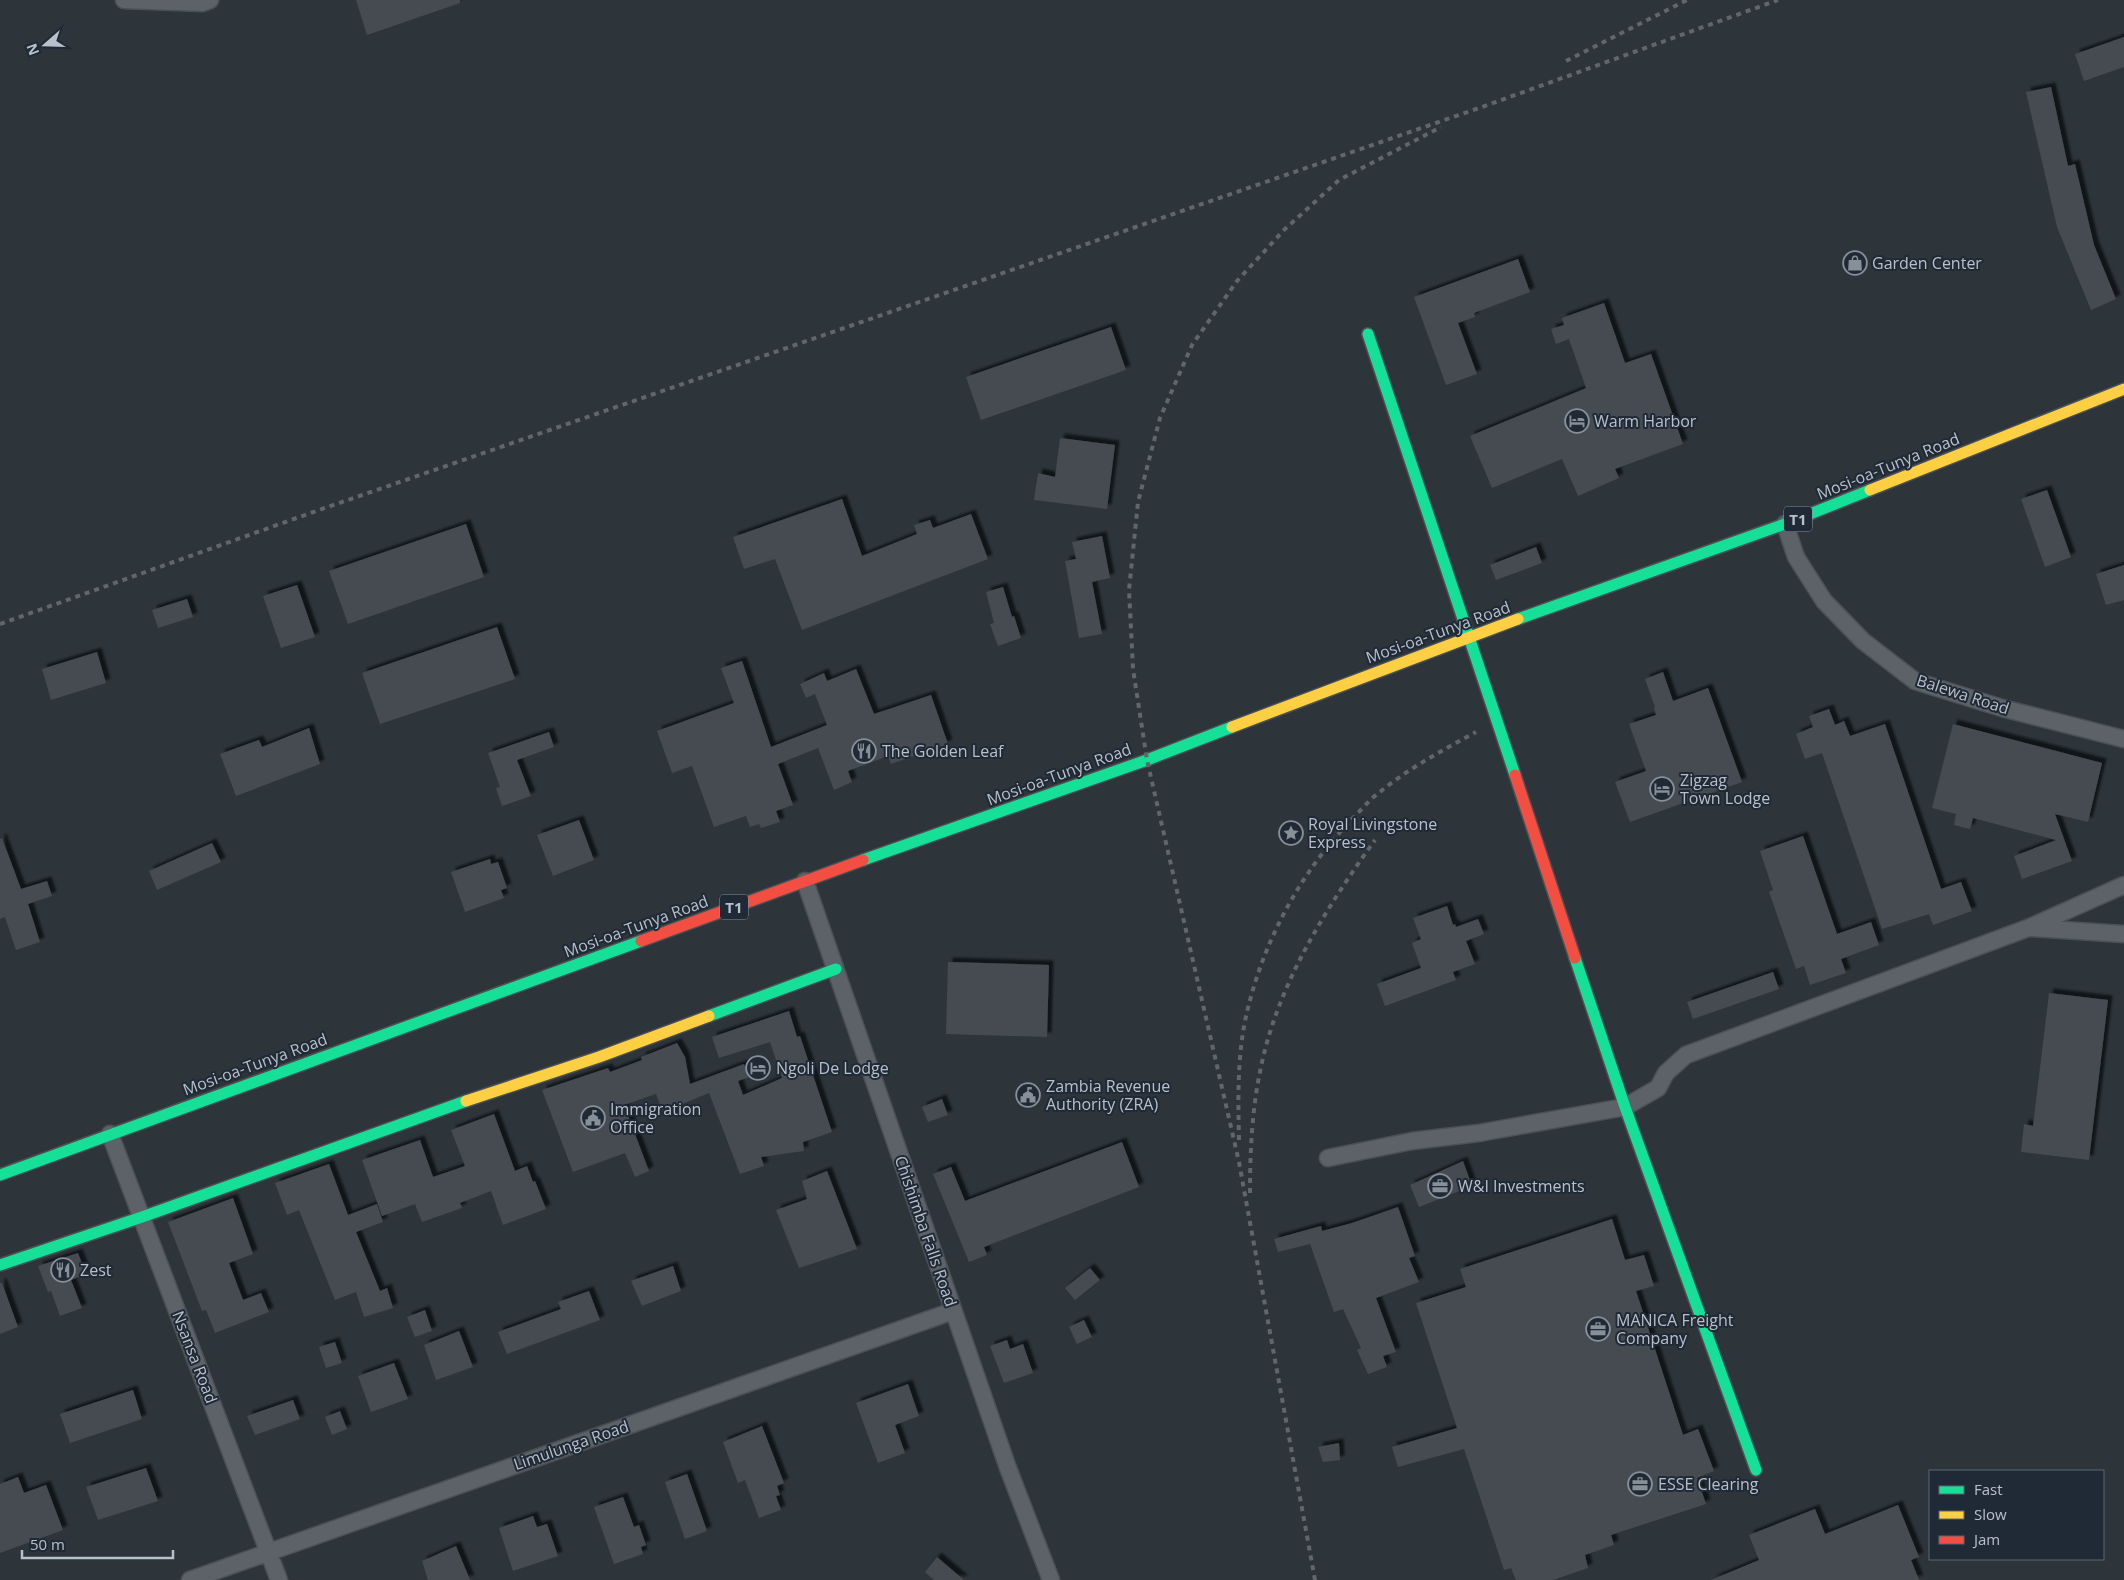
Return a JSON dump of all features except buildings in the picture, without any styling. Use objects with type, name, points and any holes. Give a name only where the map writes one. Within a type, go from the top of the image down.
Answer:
[{"type":"main road","points":[[1368,334],[1625,1107],[1756,1470]]},
{"type":"main road","name":"Mosi-oa-Tunya Road","points":[[0,1175],[805,881],[1147,760],[1468,638],[1784,524],[2124,389]]},
{"type":"main road","points":[[0,1265],[142,1217],[462,1102],[599,1057],[836,969]]},
{"type":"street","points":[[124,0],[202,3],[210,0]]},
{"type":"street","name":"Balewa Road","points":[[1784,524],[1796,556],[1824,601],[1863,641],[1915,681],[2002,708],[2124,739]]},
{"type":"street","name":"Chishimba Falls Road","points":[[805,881],[1008,1468],[1050,1580]]},
{"type":"street","points":[[1328,1158],[1412,1141],[1479,1133],[1625,1107],[1658,1088],[1666,1073],[1686,1055],[2028,928],[2124,885]]},
{"type":"street","points":[[2028,928],[2124,934]]},
{"type":"street","name":"Nsansa Road","points":[[110,1134],[279,1580]]},
{"type":"street","name":"Limulunga Road","points":[[190,1580],[953,1311]]},
{"type":"railway","points":[[1566,61],[1687,0]]},
{"type":"railway","points":[[0,624],[319,510],[1482,107],[1778,0]]},
{"type":"railway","points":[[1315,1580],[1239,1162],[1147,760],[1133,669],[1129,590],[1138,502],[1160,418],[1192,345],[1237,281],[1284,230],[1339,180],[1441,127]]},
{"type":"railway","points":[[1239,1140],[1239,1074],[1244,1024],[1265,955],[1289,904],[1303,881],[1336,836],[1373,797],[1414,767],[1476,732]]},
{"type":"railway","points":[[1250,1193],[1251,1145],[1255,1098],[1269,1036],[1279,1006],[1306,948],[1322,920],[1375,840]]},
{"type":"traffic: fast","points":[[1368,334],[1515,775]]},
{"type":"traffic: fast","points":[[1518,619],[1785,524],[1870,490]]},
{"type":"traffic: fast","points":[[863,860],[1147,760],[1232,727]]},
{"type":"traffic: fast","points":[[0,1175],[641,941]]},
{"type":"traffic: fast","points":[[1575,958],[1625,1107],[1756,1470]]},
{"type":"traffic: fast","points":[[709,1016],[836,969]]},
{"type":"traffic: fast","points":[[0,1265],[142,1217],[466,1101]]},
{"type":"traffic: slow","points":[[1870,490],[2124,389]]},
{"type":"traffic: slow","points":[[1232,727],[1518,619]]},
{"type":"traffic: slow","points":[[466,1101],[599,1057],[709,1016]]},
{"type":"traffic: jam","points":[[1515,775],[1575,958]]},
{"type":"traffic: jam","points":[[641,941],[863,860]]},
{"type":"place","name":"Garden Center","points":[[1855,263]]},
{"type":"place","name":"Warm Harbor","points":[[1577,421]]},
{"type":"place","name":"The Golden Leaf","points":[[864,751]]},
{"type":"place","name":"Zigzag Town Lodge","points":[[1662,789]]},
{"type":"place","name":"Royal Livingstone Express","points":[[1291,833]]},
{"type":"place","name":"Ngoli De Lodge","points":[[758,1068]]},
{"type":"place","name":"Zambia Revenue Authority (ZRA)","points":[[1028,1095]]},
{"type":"place","name":"Immigration Office","points":[[593,1118]]},
{"type":"place","name":"W&I Investments","points":[[1440,1186]]},
{"type":"place","name":"Zest","points":[[63,1270]]},
{"type":"place","name":"MANICA Freight Company","points":[[1598,1329]]},
{"type":"place","name":"ESSE Clearing","points":[[1640,1484]]}]
